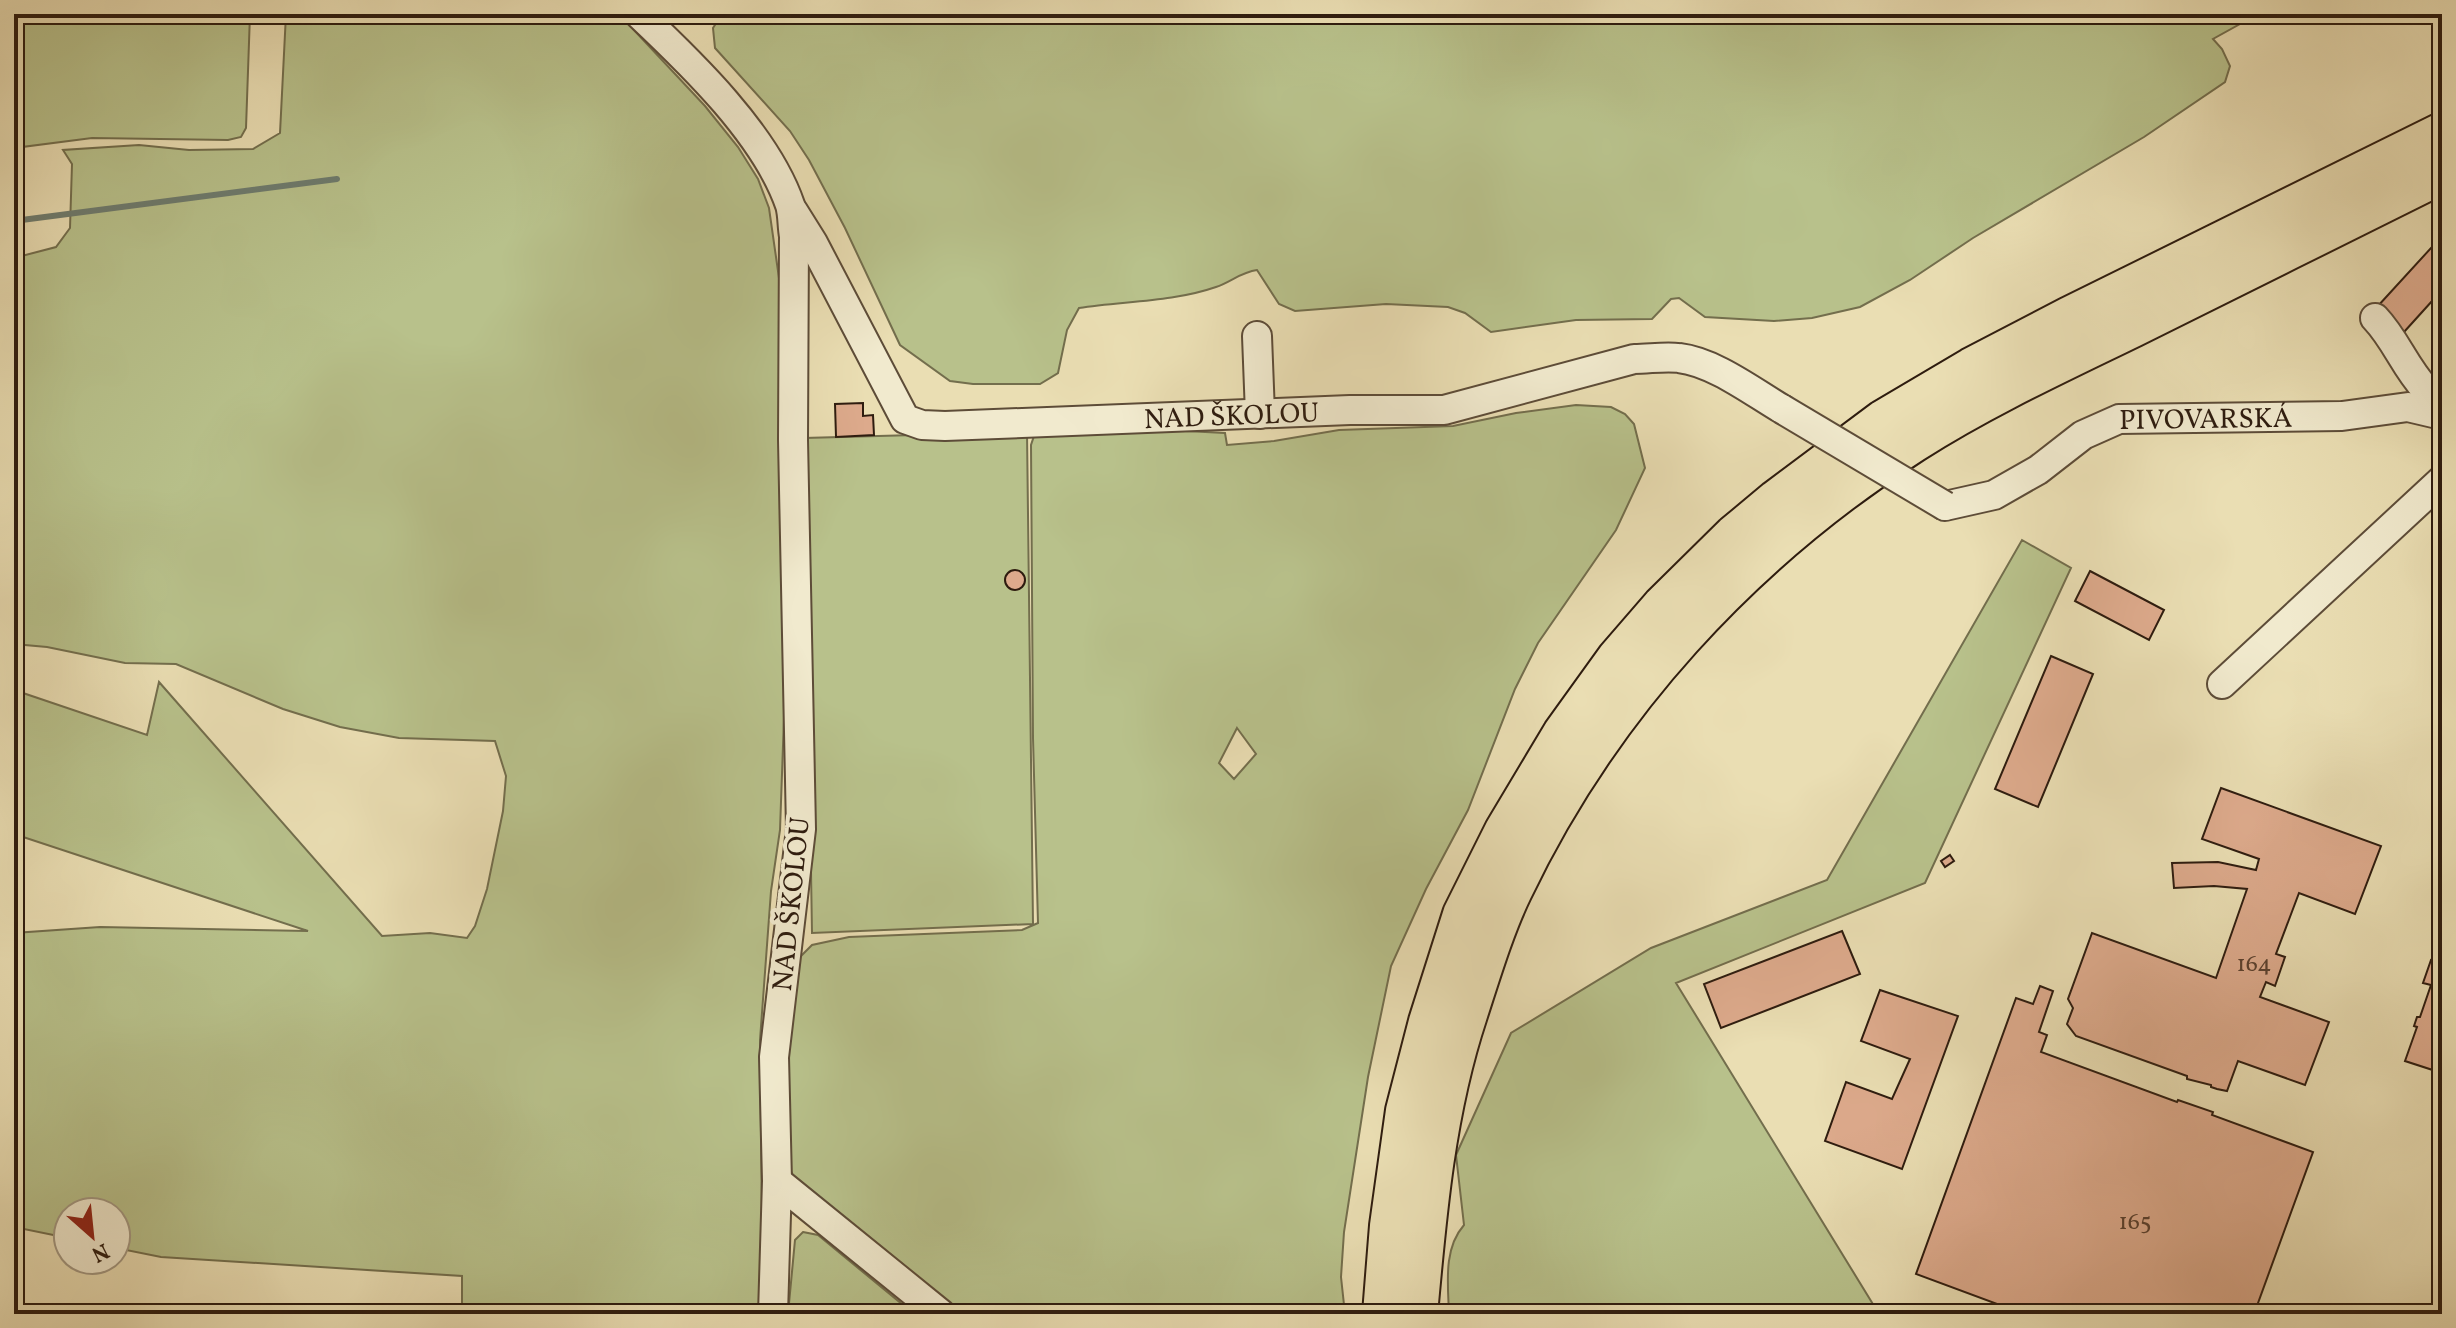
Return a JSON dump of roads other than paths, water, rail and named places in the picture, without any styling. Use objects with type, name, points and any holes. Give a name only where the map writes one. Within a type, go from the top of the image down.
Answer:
[{"type":"highway","points":[[1384,1314],[1391,1226],[1407,1111],[1430,1022],[1464,915],[1506,831],[1564,734],[1618,659],[1663,607],[1735,536],[1824,484],[1898,431],[1972,369],[2442,134]]},
{"type":"highway","points":[[1898,431],[1989,397],[2442,172]]},
{"type":"highway","points":[[1416,1314],[1426,1206],[1441,1113],[1465,1017],[1510,892],[1589,752],[1653,667],[1722,593],[1787,533],[1824,484]]},
{"type":"street","name":"NAD ŠKOLOU","points":[[639,14],[720,98],[759,144],[905,419],[922,425],[945,426],[1444,410],[1634,359],[1681,358],[1720,372],[1945,506]]},
{"type":"street","name":"NAD ŠKOLOU","points":[[773,1314],[777,1181],[774,1057],[801,829],[793,440],[794,236],[790,207]]},
{"type":"street","points":[[2375,318],[2392,336],[2410,373],[2425,390]]},
{"type":"street","points":[[1257,336],[1260,414]]},
{"type":"street","name":"PIVOVARSKÁ","points":[[1945,506],[1994,495],[2038,470],[2083,435],[2119,419],[2342,416],[2425,390],[2442,415]]},
{"type":"street","points":[[2222,684],[2442,480]]},
{"type":"street","points":[[777,1181],[941,1314]]},
{"type":"waterway","points":[[14,221],[337,179]]}]
